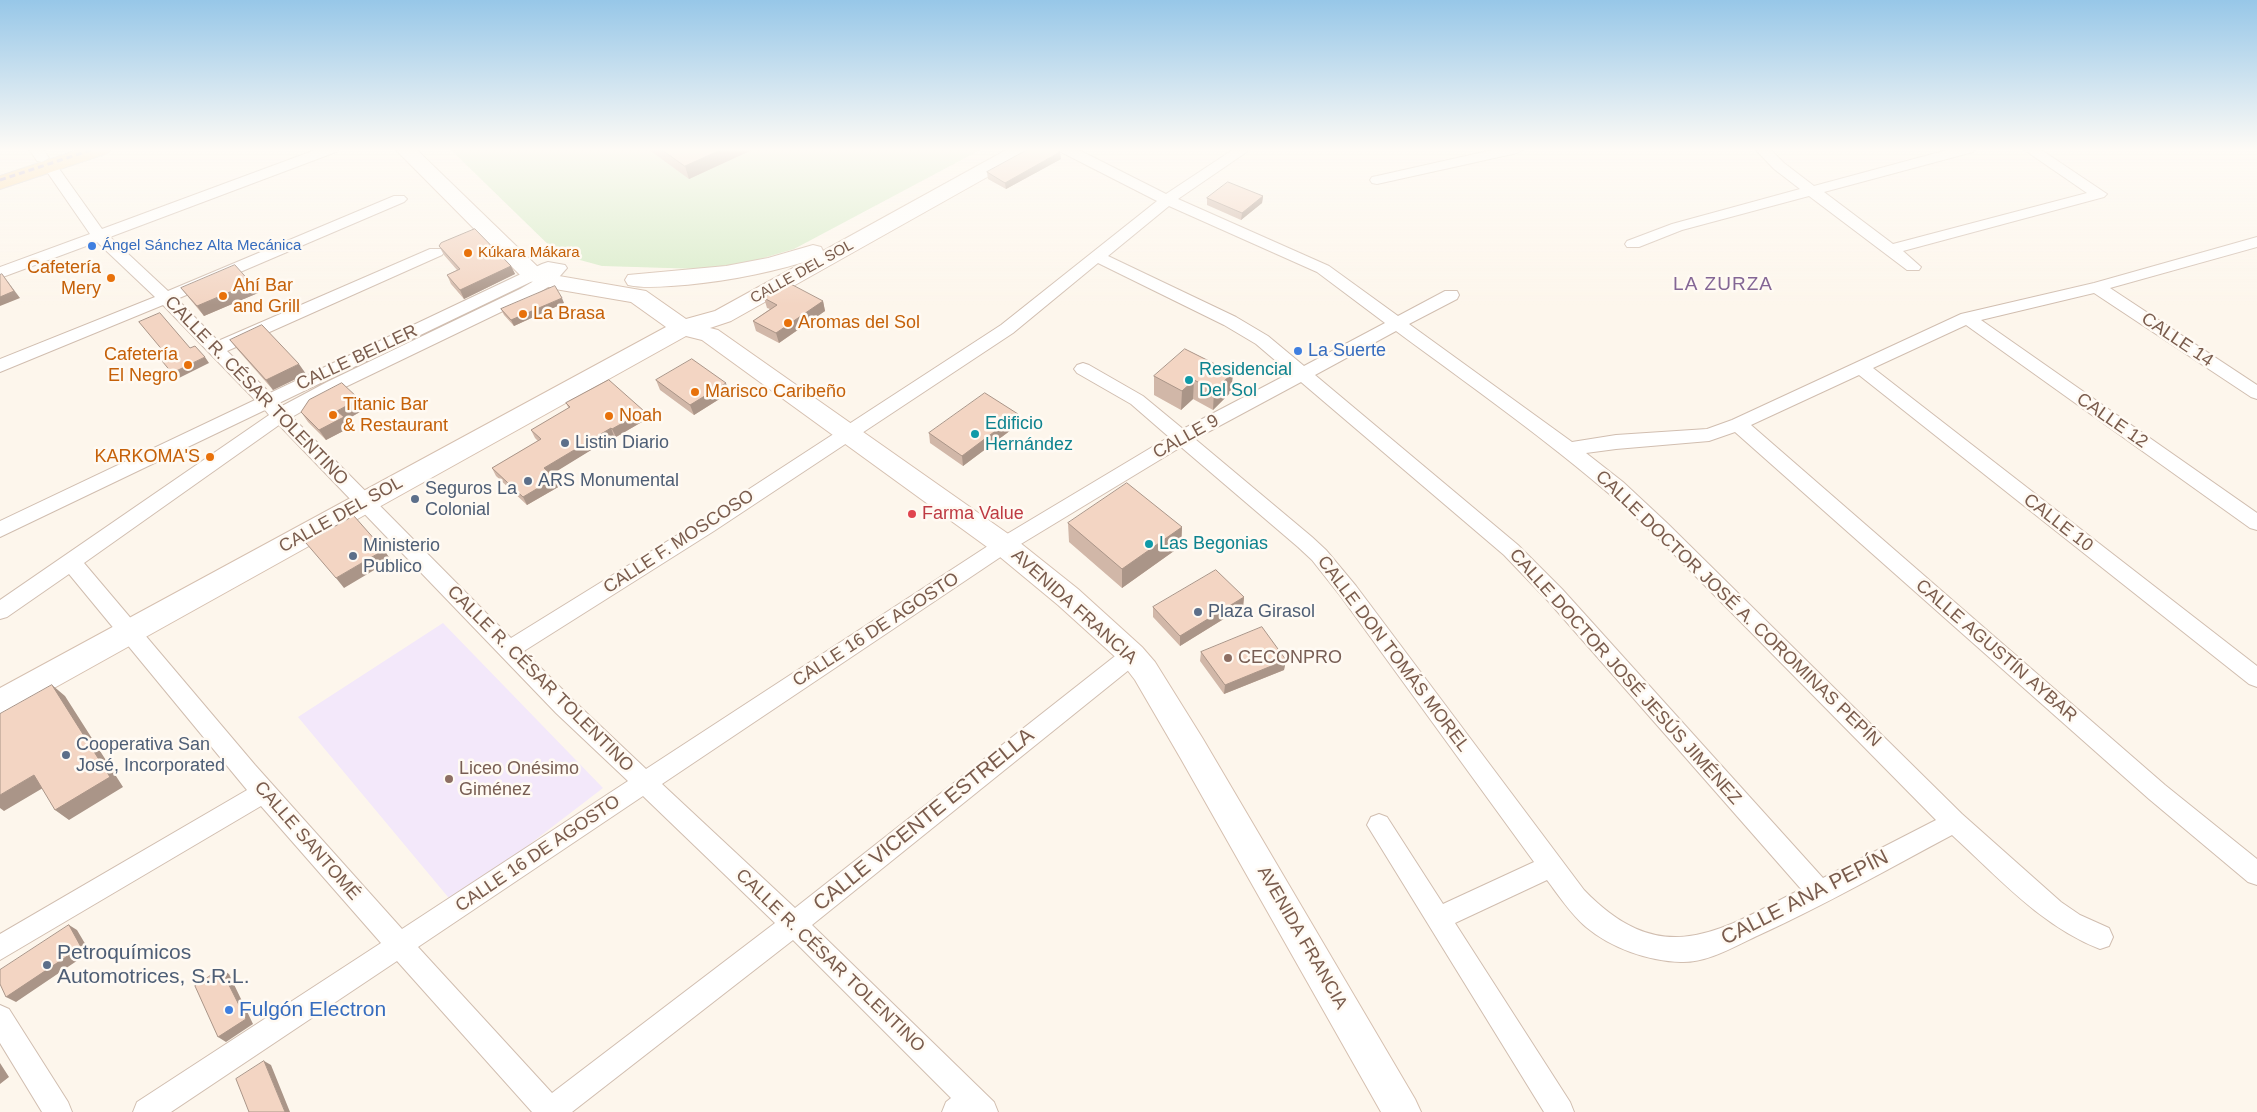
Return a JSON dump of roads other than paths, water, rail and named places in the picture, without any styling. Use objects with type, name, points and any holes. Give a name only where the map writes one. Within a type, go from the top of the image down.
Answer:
[{"type":"main road","points":[[465,201],[547,272]]},
{"type":"main road","name":"AVENIDA FRANCIA","points":[[482,201],[539,257],[547,272],[638,296],[699,325]]},
{"type":"main road","name":"CALLE DEL SOL","points":[[0,703],[364,502],[699,325],[813,252],[904,201]]},
{"type":"main road","name":"CALLE DEL SOL","points":[[699,325],[723,316],[930,201]]},
{"type":"main road","points":[[636,280],[714,276],[773,265],[813,252]]},
{"type":"main road","name":"AVENIDA FRANCIA","points":[[547,272],[636,280],[655,289],[699,325],[1004,545],[1068,597],[1132,655],[1145,672],[1192,749],[1402,1112]]},
{"type":"street","name":"CALLE R. CÉSAR TOLENTINO","points":[[74,201],[99,236],[166,298],[564,706],[794,924],[970,1108]]},
{"type":"street","points":[[0,273],[193,201]]},
{"type":"street","points":[[0,366],[395,201]]},
{"type":"street","name":"CALLE F. MOSCOSO","points":[[509,650],[707,526],[1007,329],[1166,201]]},
{"type":"street","name":"CALLE DOCTOR JOSÉ A. COROMINAS PEPÍN","points":[[1169,201],[1323,269],[1569,449],[1616,487],[1660,528],[1954,822],[2052,910],[2071,923],[2100,937]]},
{"type":"street","points":[[1633,244],[1677,227],[1776,201]]},
{"type":"street","points":[[1826,201],[1913,267]]},
{"type":"street","points":[[1890,250],[2073,201]]},
{"type":"street","points":[[1569,449],[1616,442],[1709,435],[1738,424],[1967,318],[2097,287],[2257,242]]},
{"type":"street","points":[[216,349],[436,252]]},
{"type":"street","name":"CALLE DOCTOR JOSÉ JESÚS JIMÉNEZ","points":[[1098,257],[1246,330],[1262,340],[1511,550],[1535,573],[1819,892]]},
{"type":"street","points":[[0,610],[280,415],[324,391],[526,293],[547,272]]},
{"type":"street","name":"CALLE BELLER","points":[[0,530],[266,401],[547,272]]},
{"type":"street","name":"CALLE 14","points":[[2097,287],[2257,393]]},
{"type":"street","name":"CALLE 9","points":[[1004,545],[1182,438],[1451,295]]},
{"type":"street","name":"CALLE 12","points":[[1967,318],[2257,523]]},
{"type":"street","name":"CALLE 10","points":[[1860,368],[2257,678]]},
{"type":"street","name":"CALLE DON TOMÁS MOREL","points":[[1083,369],[1137,400],[1305,542],[1330,567],[1575,898]]},
{"type":"street","name":"CALLE AGUSTÍN AYBAR","points":[[1738,424],[2157,792],[2257,874]]},
{"type":"street","name":"CALLE 16 DE AGOSTO","points":[[147,1112],[1004,545]]},
{"type":"street","name":"CALLE SANTOMÉ","points":[[71,562],[128,632],[399,947],[551,1112]]},
{"type":"street","name":"CALLE VICENTE ESTRELLA","points":[[551,1112],[794,924],[1132,655]]},
{"type":"street","points":[[0,948],[265,792]]},
{"type":"street","name":"CALLE ANA PEPÍN","points":[[1575,898],[1595,919],[1624,937],[1657,948],[1683,950],[1713,944],[1780,913],[1954,822]]},
{"type":"street","points":[[1379,825],[1560,1112]]},
{"type":"street","points":[[1439,918],[1552,866]]},
{"type":"street","points":[[0,1018],[58,1112]]},
{"type":"place","name":"Ángel Sánchez Alta Mecánica","points":[[92,246]]},
{"type":"place","name":"Kúkara Mákara","points":[[468,253]]},
{"type":"place","name":"Cafetería Mery","points":[[111,278]]},
{"type":"place","name":"Ahí Bar and Grill","points":[[223,296]]},
{"type":"place","name":"La Brasa","points":[[523,314]]},
{"type":"place","name":"Aromas del Sol","points":[[788,323]]},
{"type":"place","name":"La Suerte","points":[[1298,351]]},
{"type":"place","name":"Cafetería El Negro","points":[[188,365]]},
{"type":"place","name":"Residencial Del Sol","points":[[1189,380]]},
{"type":"place","name":"Marisco Caribeño","points":[[695,392]]},
{"type":"place","name":"Titanic Bar & Restaurant","points":[[333,415]]},
{"type":"place","name":"Noah","points":[[609,416]]},
{"type":"place","name":"Edificio Hernández","points":[[975,434]]},
{"type":"place","name":"Listin Diario","points":[[565,443]]},
{"type":"place","name":"KARKOMA'S","points":[[210,457]]},
{"type":"place","name":"ARS Monumental","points":[[528,481]]},
{"type":"place","name":"Seguros La Colonial","points":[[415,499]]},
{"type":"place","name":"Farma Value","points":[[912,514]]},
{"type":"place","name":"Las Begonias","points":[[1149,544]]},
{"type":"place","name":"Ministerio Publico","points":[[353,556]]},
{"type":"place","name":"Plaza Girasol","points":[[1198,612]]},
{"type":"place","name":"CECONPRO","points":[[1228,658]]},
{"type":"place","name":"Cooperativa San José, Incorporated","points":[[66,755]]},
{"type":"place","name":"Liceo Onésimo Giménez","points":[[449,779]]},
{"type":"place","name":"Petroquímicos Automotrices, S.R.L.","points":[[47,965]]},
{"type":"place","name":"Fulgón Electron","points":[[229,1010]]},
{"type":"district","name":"LA ZURZA","points":[[1723,285]]}]
